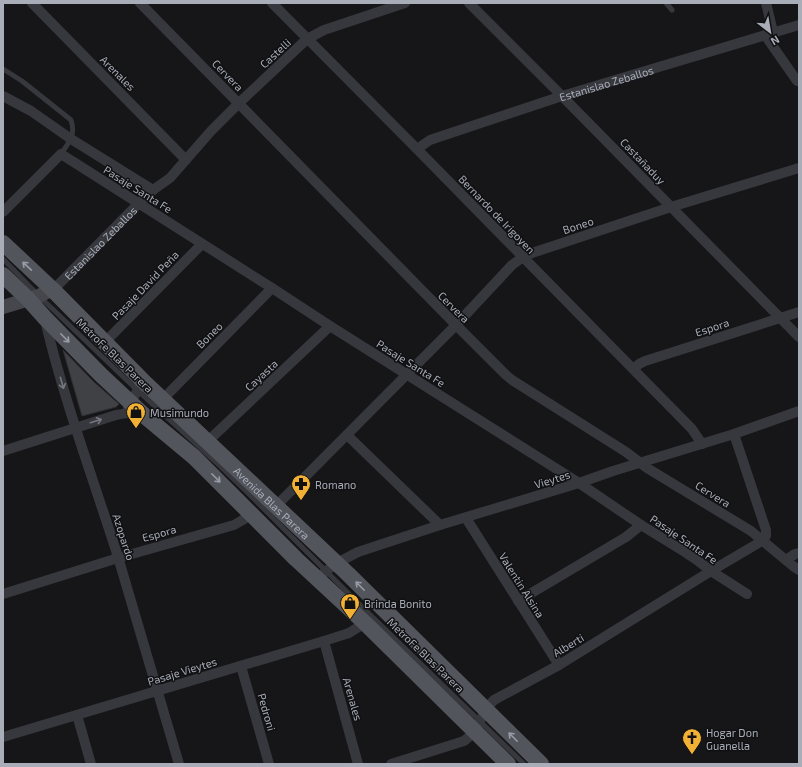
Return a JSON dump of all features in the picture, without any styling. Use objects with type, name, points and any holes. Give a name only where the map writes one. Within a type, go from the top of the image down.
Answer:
[{"type":"main road","name":"Avenida Blas Parera","points":[[3,243],[40,295],[45,318],[101,375],[137,392],[162,399],[276,506],[365,623],[480,721],[541,764]]},
{"type":"main road","name":"Avenida Blas Parera","points":[[3,275],[40,295],[105,342],[137,392],[146,417],[194,456],[252,514],[326,571],[480,721],[508,764]]},
{"type":"main road","name":"Estanislao Zeballos","points":[[3,307],[40,295]]},
{"type":"street","name":"Arenales","points":[[32,3],[186,160]]},
{"type":"street","name":"Cervera","points":[[140,3],[506,375],[641,463],[751,531],[799,570]]},
{"type":"street","name":"Bernardo de Irigoyen","points":[[272,3],[634,369],[692,429],[702,444]]},
{"type":"street","name":"Castelli","points":[[186,160],[238,103],[307,39],[324,30],[405,3]]},
{"type":"street","name":"Castañaduy","points":[[468,3],[562,96],[799,338]]},
{"type":"street","points":[[766,3],[769,33],[797,81]]},
{"type":"street","name":"Estanislao Zeballos","points":[[417,149],[430,140],[562,96],[799,25]]},
{"type":"street","name":"Pasaje Santa Fe","points":[[3,96],[31,111],[71,139],[153,190]]},
{"type":"street","points":[[3,212],[61,154]]},
{"type":"street","name":"Pasaje Santa Fe","points":[[61,154],[579,483],[747,594]]},
{"type":"street","name":"Estanislao Zeballos","points":[[40,295],[58,285],[138,204],[153,190],[170,178],[186,160]]},
{"type":"street","name":"Boneo","points":[[407,374],[456,325],[512,265],[532,253],[671,207],[799,168]]},
{"type":"street","name":"Pasaje David Peña","points":[[105,342],[202,244]]},
{"type":"street","name":"Boneo","points":[[162,399],[272,288]]},
{"type":"street","name":"Espora","points":[[634,369],[645,361],[799,312]]},
{"type":"street","name":"Azopardo","points":[[45,318],[76,428],[118,558],[179,764]]},
{"type":"street","name":"Cayasta","points":[[208,441],[330,326]]},
{"type":"street","points":[[276,506],[407,374]]},
{"type":"street","points":[[116,415],[129,406],[137,392]]},
{"type":"street","name":"Vieytes","points":[[326,571],[358,552],[440,525],[734,434],[799,411]]},
{"type":"street","points":[[3,451],[116,415],[136,413],[146,417]]},
{"type":"street","points":[[734,434],[766,530],[766,536],[762,541]]},
{"type":"street","points":[[347,435],[440,525]]},
{"type":"street","name":"Espora","points":[[3,594],[118,558],[234,525],[252,514]]},
{"type":"street","name":"Valentin Alsina","points":[[466,518],[559,665]]},
{"type":"street","points":[[518,601],[626,537],[641,524]]},
{"type":"street","name":"Alberti","points":[[391,764],[464,741],[469,737],[494,700],[559,665],[762,541]]},
{"type":"street","points":[[786,560],[799,553]]},
{"type":"street","name":"Pasaje Vieytes","points":[[3,737],[324,641],[349,633],[365,623]]},
{"type":"street","name":"Arenales","points":[[324,641],[358,764]]},
{"type":"street","name":"Pedroni","points":[[241,666],[270,764]]},
{"type":"street","points":[[76,715],[90,764]]},
{"type":"lane","points":[[666,3],[672,10]]},
{"type":"lane","points":[[3,69],[22,81],[71,120],[74,128],[71,139],[61,154]]},
{"type":"lane","name":"MetroFe Blas Parera","points":[[3,259],[137,392],[220,466],[326,571]]},
{"type":"lane","points":[[480,721],[524,764]]},
{"type":"building","points":[[63,350],[94,382],[119,404],[116,407],[82,416]]},
{"type":"place","name":"Musimundo","points":[[136,429]]},
{"type":"place","name":"Romano","points":[[301,501]]},
{"type":"place","name":"Brinda Bonito","points":[[350,620]]},
{"type":"place","name":"Hogar Don Guanella","points":[[692,755]]}]
